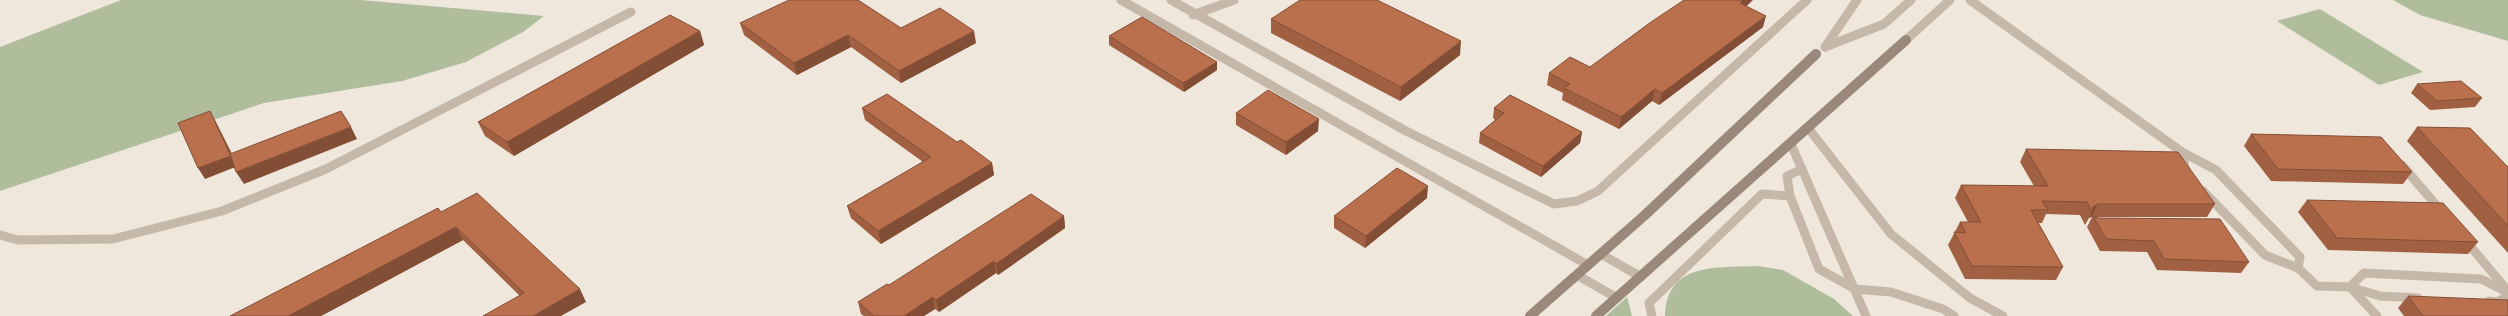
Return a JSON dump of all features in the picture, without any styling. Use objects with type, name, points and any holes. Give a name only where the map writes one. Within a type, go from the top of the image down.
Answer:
[{"type":"street","points":[[1596,316],[1791,144],[1906,40]]},
{"type":"street","points":[[1530,316],[1601,254],[1816,54]]},
{"type":"lane","points":[[1121,0],[1588,265]]},
{"type":"lane","points":[[1172,0],[1193,15],[1406,131],[1554,204],[1577,201],[1598,191],[1807,0]]},
{"type":"lane","points":[[1193,15],[1234,0]]},
{"type":"lane","points":[[1825,47],[1857,0]]},
{"type":"lane","points":[[1816,54],[1825,47],[1884,24],[1911,0]]},
{"type":"lane","points":[[1906,40],[1950,0]]},
{"type":"lane","points":[[1970,0],[2182,152],[2216,170],[2300,258],[2298,268]]},
{"type":"lane","points":[[0,235],[18,240],[113,239],[222,211],[326,169],[632,12]]},
{"type":"lane","points":[[1808,128],[1891,234],[1970,298],[2003,316]]},
{"type":"lane","points":[[1791,144],[1866,316]]},
{"type":"lane","points":[[2182,152],[2186,173],[2265,255],[2298,268],[2317,286],[2350,287],[2380,296],[2427,298]]},
{"type":"lane","points":[[2398,160],[2447,218]]},
{"type":"lane","points":[[1802,170],[1787,176],[1790,196],[1819,269],[1855,289],[1890,292],[1943,309],[1954,316]]},
{"type":"lane","points":[[1652,316],[1649,303],[1762,194],[1790,196]]},
{"type":"lane","points":[[2221,225],[2236,225]]},
{"type":"lane","points":[[2457,230],[2508,293]]},
{"type":"lane","points":[[1601,254],[1641,277]]},
{"type":"lane","points":[[2350,287],[2364,273],[2481,279],[2508,293]]},
{"type":"lane","points":[[1577,275],[1617,298]]},
{"type":"lane","points":[[2350,287],[2378,316]]},
{"type":"lane","points":[[2482,301],[2497,302],[2508,293]]},
{"type":"green space","points":[[121,0],[360,0],[544,16],[523,32],[466,62],[402,81],[264,103],[0,191],[0,47]]},
{"type":"green space","points":[[2393,0],[2508,0],[2508,41],[2420,15]]},
{"type":"green space","points":[[2320,9],[2423,72],[2379,85],[2277,21]]},
{"type":"green space","points":[[1757,266],[1783,270],[1834,299],[1853,316],[1665,316],[1668,298],[1675,285],[1685,277],[1697,271],[1711,268]]},
{"type":"green space","points":[[1627,297],[1632,316],[1606,316]]},
{"type":"building","points":[[789,0],[858,0],[901,28],[940,8],[974,31],[899,71],[848,35],[794,63],[740,23]]},
{"type":"building","points":[[1300,0],[1377,0],[1461,41],[1401,87],[1271,19]]},
{"type":"building","points":[[1684,0],[1743,0],[1740,3],[1766,16],[1662,93],[1655,89],[1621,117],[1564,88],[1570,84],[1549,73],[1570,57],[1590,67],[1651,22]]},
{"type":"building","points":[[670,15],[700,31],[507,142],[478,122]]},
{"type":"building","points":[[1142,17],[1217,62],[1183,83],[1109,36]]},
{"type":"building","points":[[2461,81],[2482,98],[2437,101],[2417,84]]},
{"type":"building","points":[[1268,90],[1319,119],[1286,142],[1236,113]]},
{"type":"building","points":[[887,94],[957,142],[961,140],[992,163],[878,231],[847,206],[931,157],[862,108]]},
{"type":"building","points":[[1510,95],[1582,132],[1543,166],[1480,133],[1504,113],[1494,108]]},
{"type":"building","points":[[210,111],[231,156],[198,168],[178,123]]},
{"type":"building","points":[[341,111],[351,127],[236,172],[230,154]]},
{"type":"building","points":[[2417,127],[2470,128],[2508,167],[2508,226]]},
{"type":"building","points":[[2251,134],[2381,137],[2412,172],[2278,169]]},
{"type":"building","points":[[2026,149],[2178,152],[2215,204],[2098,204],[2093,207],[2092,212],[2087,202],[2042,201],[2048,210],[2031,210],[2063,267],[1972,266],[1954,232],[1966,233],[1960,222],[1981,222],[1961,185],[2048,186]]},
{"type":"building","points":[[1397,168],[1428,186],[1366,236],[1334,216]]},
{"type":"building","points":[[477,193],[580,289],[533,316],[483,316],[524,293],[456,227],[288,316],[230,316],[438,208],[441,212]]},
{"type":"building","points":[[1031,194],[1064,216],[996,264],[994,261],[936,300],[933,297],[904,316],[874,316],[858,302],[887,284],[889,285]]},
{"type":"building","points":[[2307,200],[2443,203],[2478,242],[2337,238]]},
{"type":"building","points":[[2093,216],[2097,218],[2220,219],[2249,262],[2164,259],[2154,241],[2106,239]]},
{"type":"building","points":[[2408,296],[2508,300],[2508,316],[2423,316]]}]
